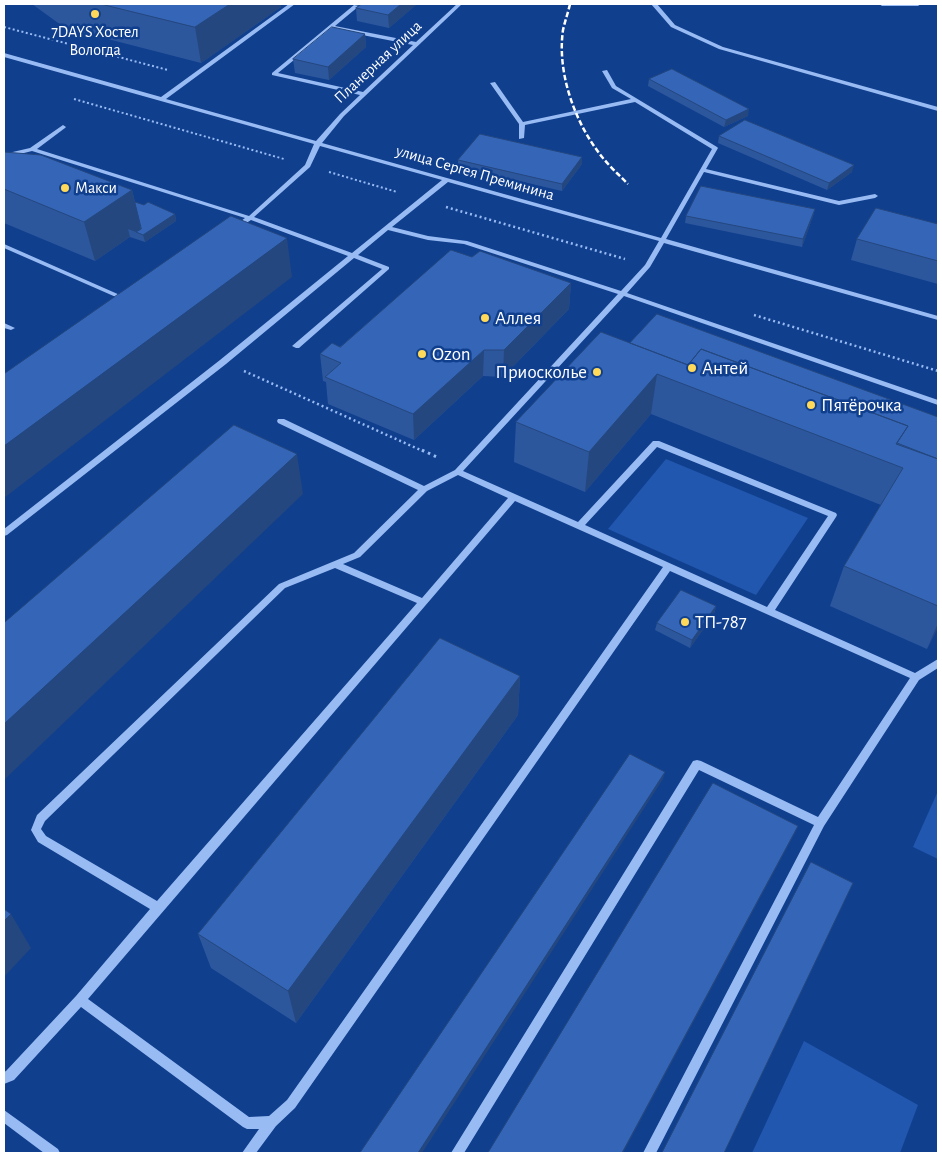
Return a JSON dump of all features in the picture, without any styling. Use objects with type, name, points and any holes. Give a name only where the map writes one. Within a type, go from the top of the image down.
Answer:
[{"type":"street","points":[[162,99],[292,4]]},
{"type":"street","name":"Планерная улица","points":[[308,166],[318,143],[342,115],[460,4]]},
{"type":"street","points":[[654,4],[673,26],[721,48],[938,110]]},
{"type":"street","points":[[882,4],[918,4]]},
{"type":"street","points":[[356,6],[274,74],[364,94]]},
{"type":"street","points":[[331,26],[417,44]]},
{"type":"street","name":"улица Сергея Преминина","points":[[4,55],[938,318]]},
{"type":"street","points":[[514,497],[158,908],[42,838],[36,830],[41,818],[282,586],[357,555],[424,489],[458,472],[648,266],[715,148],[614,87],[605,72]]},
{"type":"street","points":[[493,83],[522,124],[521,138]]},
{"type":"street","points":[[522,124],[636,100]]},
{"type":"street","points":[[4,156],[32,148],[63,127]]},
{"type":"street","points":[[32,148],[250,218],[387,268],[296,346]]},
{"type":"street","points":[[227,234],[250,218],[308,166]]},
{"type":"street","points":[[702,170],[839,203],[875,196]]},
{"type":"street","points":[[4,533],[223,362],[446,180]]},
{"type":"street","points":[[387,228],[428,238],[465,242],[624,294],[938,403]]},
{"type":"street","points":[[4,246],[132,302],[124,308]]},
{"type":"street","points":[[282,421],[424,489]]},
{"type":"street","points":[[579,527],[656,443],[833,515],[770,610]]},
{"type":"street","points":[[458,472],[668,567],[770,610],[916,677]]},
{"type":"street","points":[[335,564],[423,602]]},
{"type":"street","points":[[248,1153],[272,1122],[292,1104],[668,567]]},
{"type":"street","points":[[649,1153],[820,823],[916,677],[938,663]]},
{"type":"street","points":[[457,1153],[697,764],[820,823]]},
{"type":"street","points":[[80,1000],[247,1123],[272,1122]]},
{"type":"street","points":[[4,1116],[54,1153]]},
{"type":"lane","points":[[4,1078],[10,1076],[80,1000],[158,908]]},
{"type":"path","points":[[70,97],[648,266]]},
{"type":"path","points":[[747,312],[938,371]]},
{"type":"path","points":[[223,362],[434,454],[458,472]]},
{"type":"shaded area","points":[[666,459],[808,518],[756,595],[608,529]]},
{"type":"shaded area","points":[[938,791],[938,859],[913,847]]},
{"type":"shaded area","points":[[804,1041],[918,1105],[900,1153],[752,1153]]},
{"type":"building","points":[[101,4],[230,4],[195,27]]},
{"type":"building","points":[[362,4],[401,4],[388,15],[356,8]]},
{"type":"building","points":[[332,27],[365,34],[328,67],[293,59]]},
{"type":"building","points":[[672,69],[749,109],[726,120],[649,79]]},
{"type":"building","points":[[745,120],[854,165],[829,183],[719,136]]},
{"type":"building","points":[[480,134],[582,157],[562,184],[458,160]]},
{"type":"building","points":[[4,152],[41,155],[132,190],[84,222],[4,189]]},
{"type":"building","points":[[701,186],[815,209],[803,239],[686,216]]},
{"type":"building","points":[[135,202],[144,205],[148,202],[175,214],[143,235],[136,232],[141,229]]},
{"type":"building","points":[[876,208],[938,224],[938,261],[857,239]]},
{"type":"building","points":[[231,216],[287,238],[4,446],[4,374]]},
{"type":"building","points":[[451,250],[472,257],[480,251],[571,283],[504,350],[484,350],[413,414],[325,377],[341,363],[320,354],[332,343],[340,347]]},
{"type":"building","points":[[657,314],[938,417],[938,459],[897,443],[908,426],[701,349],[688,365],[630,343]]},
{"type":"building","points":[[601,332],[688,365],[701,349],[908,426],[896,444],[938,459],[938,606],[844,566],[903,468],[657,374],[589,452],[516,422]]},
{"type":"building","points":[[234,425],[297,454],[4,724],[4,623]]},
{"type":"building","name":"ТП-787","points":[[681,590],[716,606],[692,640],[657,623]]},
{"type":"building","points":[[440,638],[520,676],[288,991],[198,934]]},
{"type":"building","points":[[630,754],[665,772],[418,1153],[360,1153]]},
{"type":"building","points":[[713,783],[798,826],[622,1153],[488,1153]]},
{"type":"building","points":[[811,862],[853,883],[724,1153],[662,1153]]},
{"type":"building","points":[[4,909],[11,914],[4,921]]},
{"type":"railway","points":[[570,4],[563,30],[562,46],[565,79],[569,95],[590,140],[599,153],[628,184]]},
{"type":"place","name":"7DAYS Хостел Вологда","points":[[95,14]]},
{"type":"place","name":"Макси","points":[[65,188]]},
{"type":"place","name":"Аллея","points":[[485,318]]},
{"type":"place","name":"Ozon","points":[[422,354]]},
{"type":"place","name":"Антей","points":[[692,368]]},
{"type":"place","name":"Приосколье","points":[[597,372]]},
{"type":"place","name":"Пятёрочка","points":[[811,405]]},
{"type":"place","name":"ТП-787","points":[[685,622]]}]
